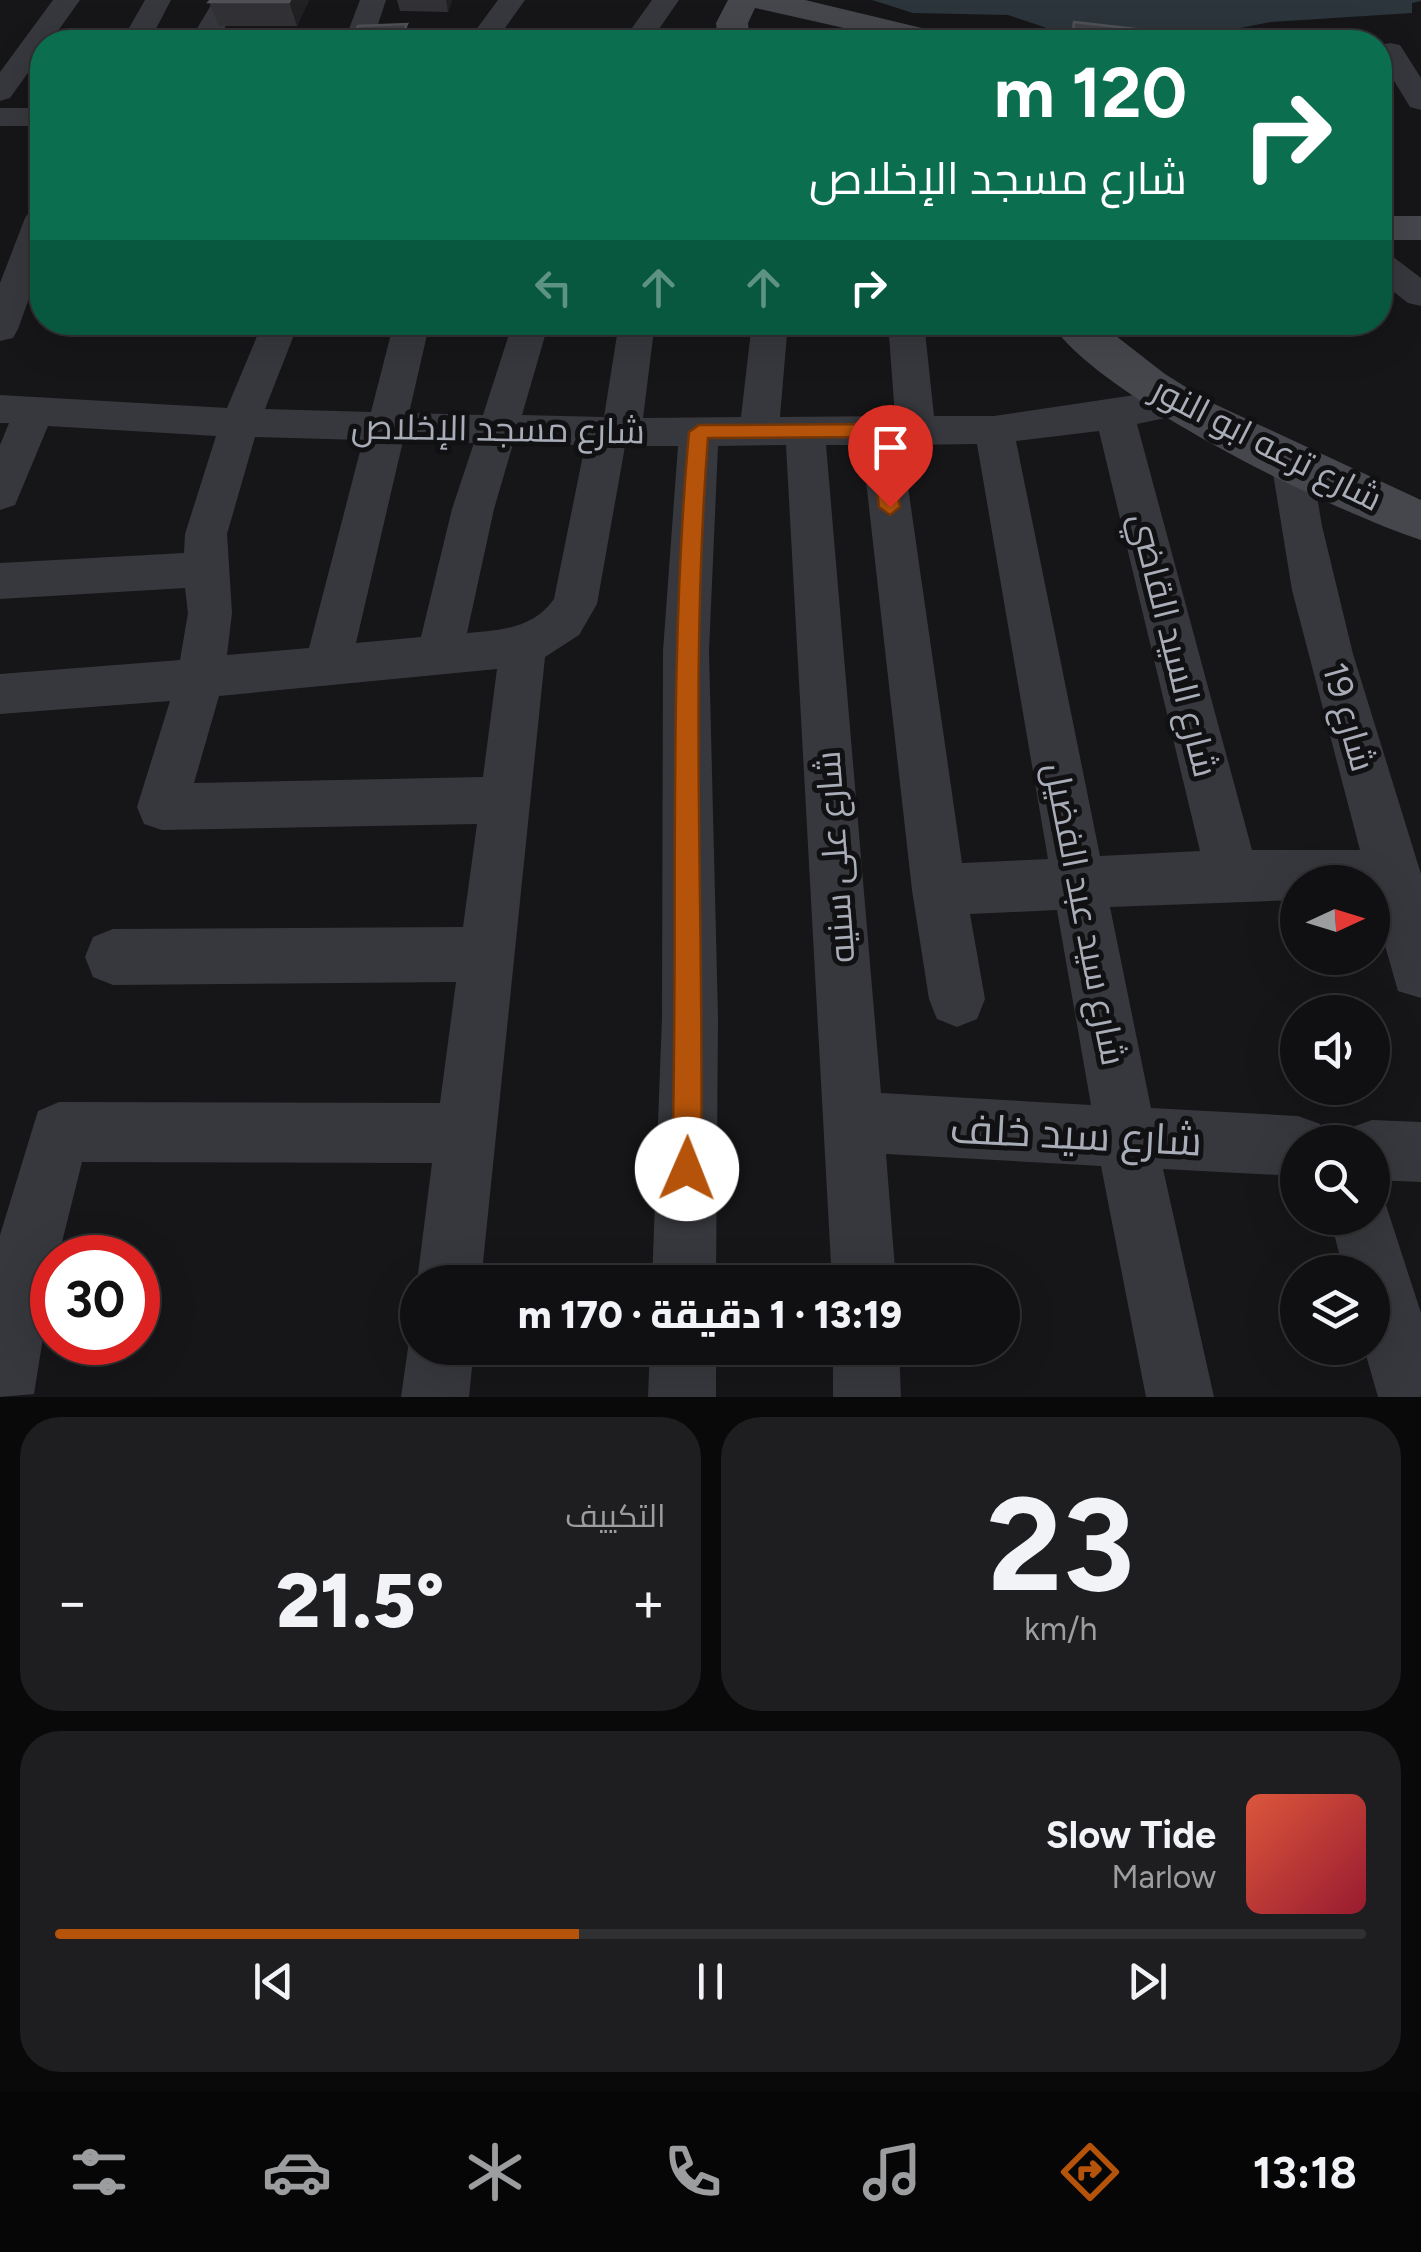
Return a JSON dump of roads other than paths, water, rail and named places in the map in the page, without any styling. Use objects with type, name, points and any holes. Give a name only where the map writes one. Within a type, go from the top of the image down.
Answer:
[{"type":"street","points":[[45,30],[67,0]]},
{"type":"street","points":[[142,30],[158,0]]},
{"type":"street","points":[[209,30],[227,0]]},
{"type":"street","points":[[362,30],[373,0]]},
{"type":"street","points":[[490,30],[512,0]]},
{"type":"street","points":[[645,30],[666,0]]},
{"type":"street","points":[[733,30],[743,0]]},
{"type":"street","points":[[760,0],[898,30]]},
{"type":"street","points":[[0,92],[30,51]]},
{"type":"street","points":[[1392,54],[1421,101]]},
{"type":"street","points":[[0,117],[30,117]]},
{"type":"street","points":[[1392,228],[1421,228]]},
{"type":"street","points":[[0,329],[30,250]]},
{"type":"street","points":[[1392,273],[1421,295]]},
{"type":"street","points":[[276,335],[240,424],[206,534],[210,613],[200,678],[162,807],[506,800]]},
{"type":"street","points":[[328,666],[409,335]]},
{"type":"street","points":[[438,658],[473,509],[527,335]]},
{"type":"street","points":[[0,694],[438,658],[522,647],[563,622],[575,604],[634,335]]},
{"type":"street","name":"شارع على سنيه","points":[[771,335],[854,1122],[863,1265]]},
{"type":"street","points":[[905,335],[898,430],[939,890],[957,999]]},
{"type":"street","name":"شارع ترعه ابو النور","points":[[1085,335],[1117,364],[1175,403],[1421,521]]},
{"type":"street","name":"شارع مسجد الإخلاص","points":[[17,411],[387,429],[994,430],[1116,415],[1175,403]]},
{"type":"street","points":[[0,494],[17,411]]},
{"type":"street","name":"شارع السيد القاضي","points":[[1116,415],[1232,875]]},
{"type":"street","name":"شارع سيد عبد الفضيل","points":[[994,430],[1180,1397]]},
{"type":"street","points":[[684,1265],[690,1017],[686,651],[689,547],[699,432]]},
{"type":"street","name":"شارع 19","points":[[1292,461],[1313,594],[1395,875],[1418,971]]},
{"type":"street","points":[[0,581],[205,569]]},
{"type":"street","points":[[451,1265],[522,647]]},
{"type":"street","points":[[939,890],[1232,875],[1395,875]]},
{"type":"street","points":[[114,957],[485,954]]},
{"type":"street","name":"شارع سيد خلف","points":[[854,1122],[1280,1145]]},
{"type":"street","points":[[0,1394],[21,1276],[59,1132],[467,1132]]},
{"type":"street","points":[[1390,1151],[1421,1152]]},
{"type":"street","points":[[1365,1235],[1412,1397]]},
{"type":"street","points":[[435,1397],[439,1365]]},
{"type":"street","points":[[682,1397],[683,1365]]},
{"type":"street","points":[[866,1365],[867,1397]]}]
